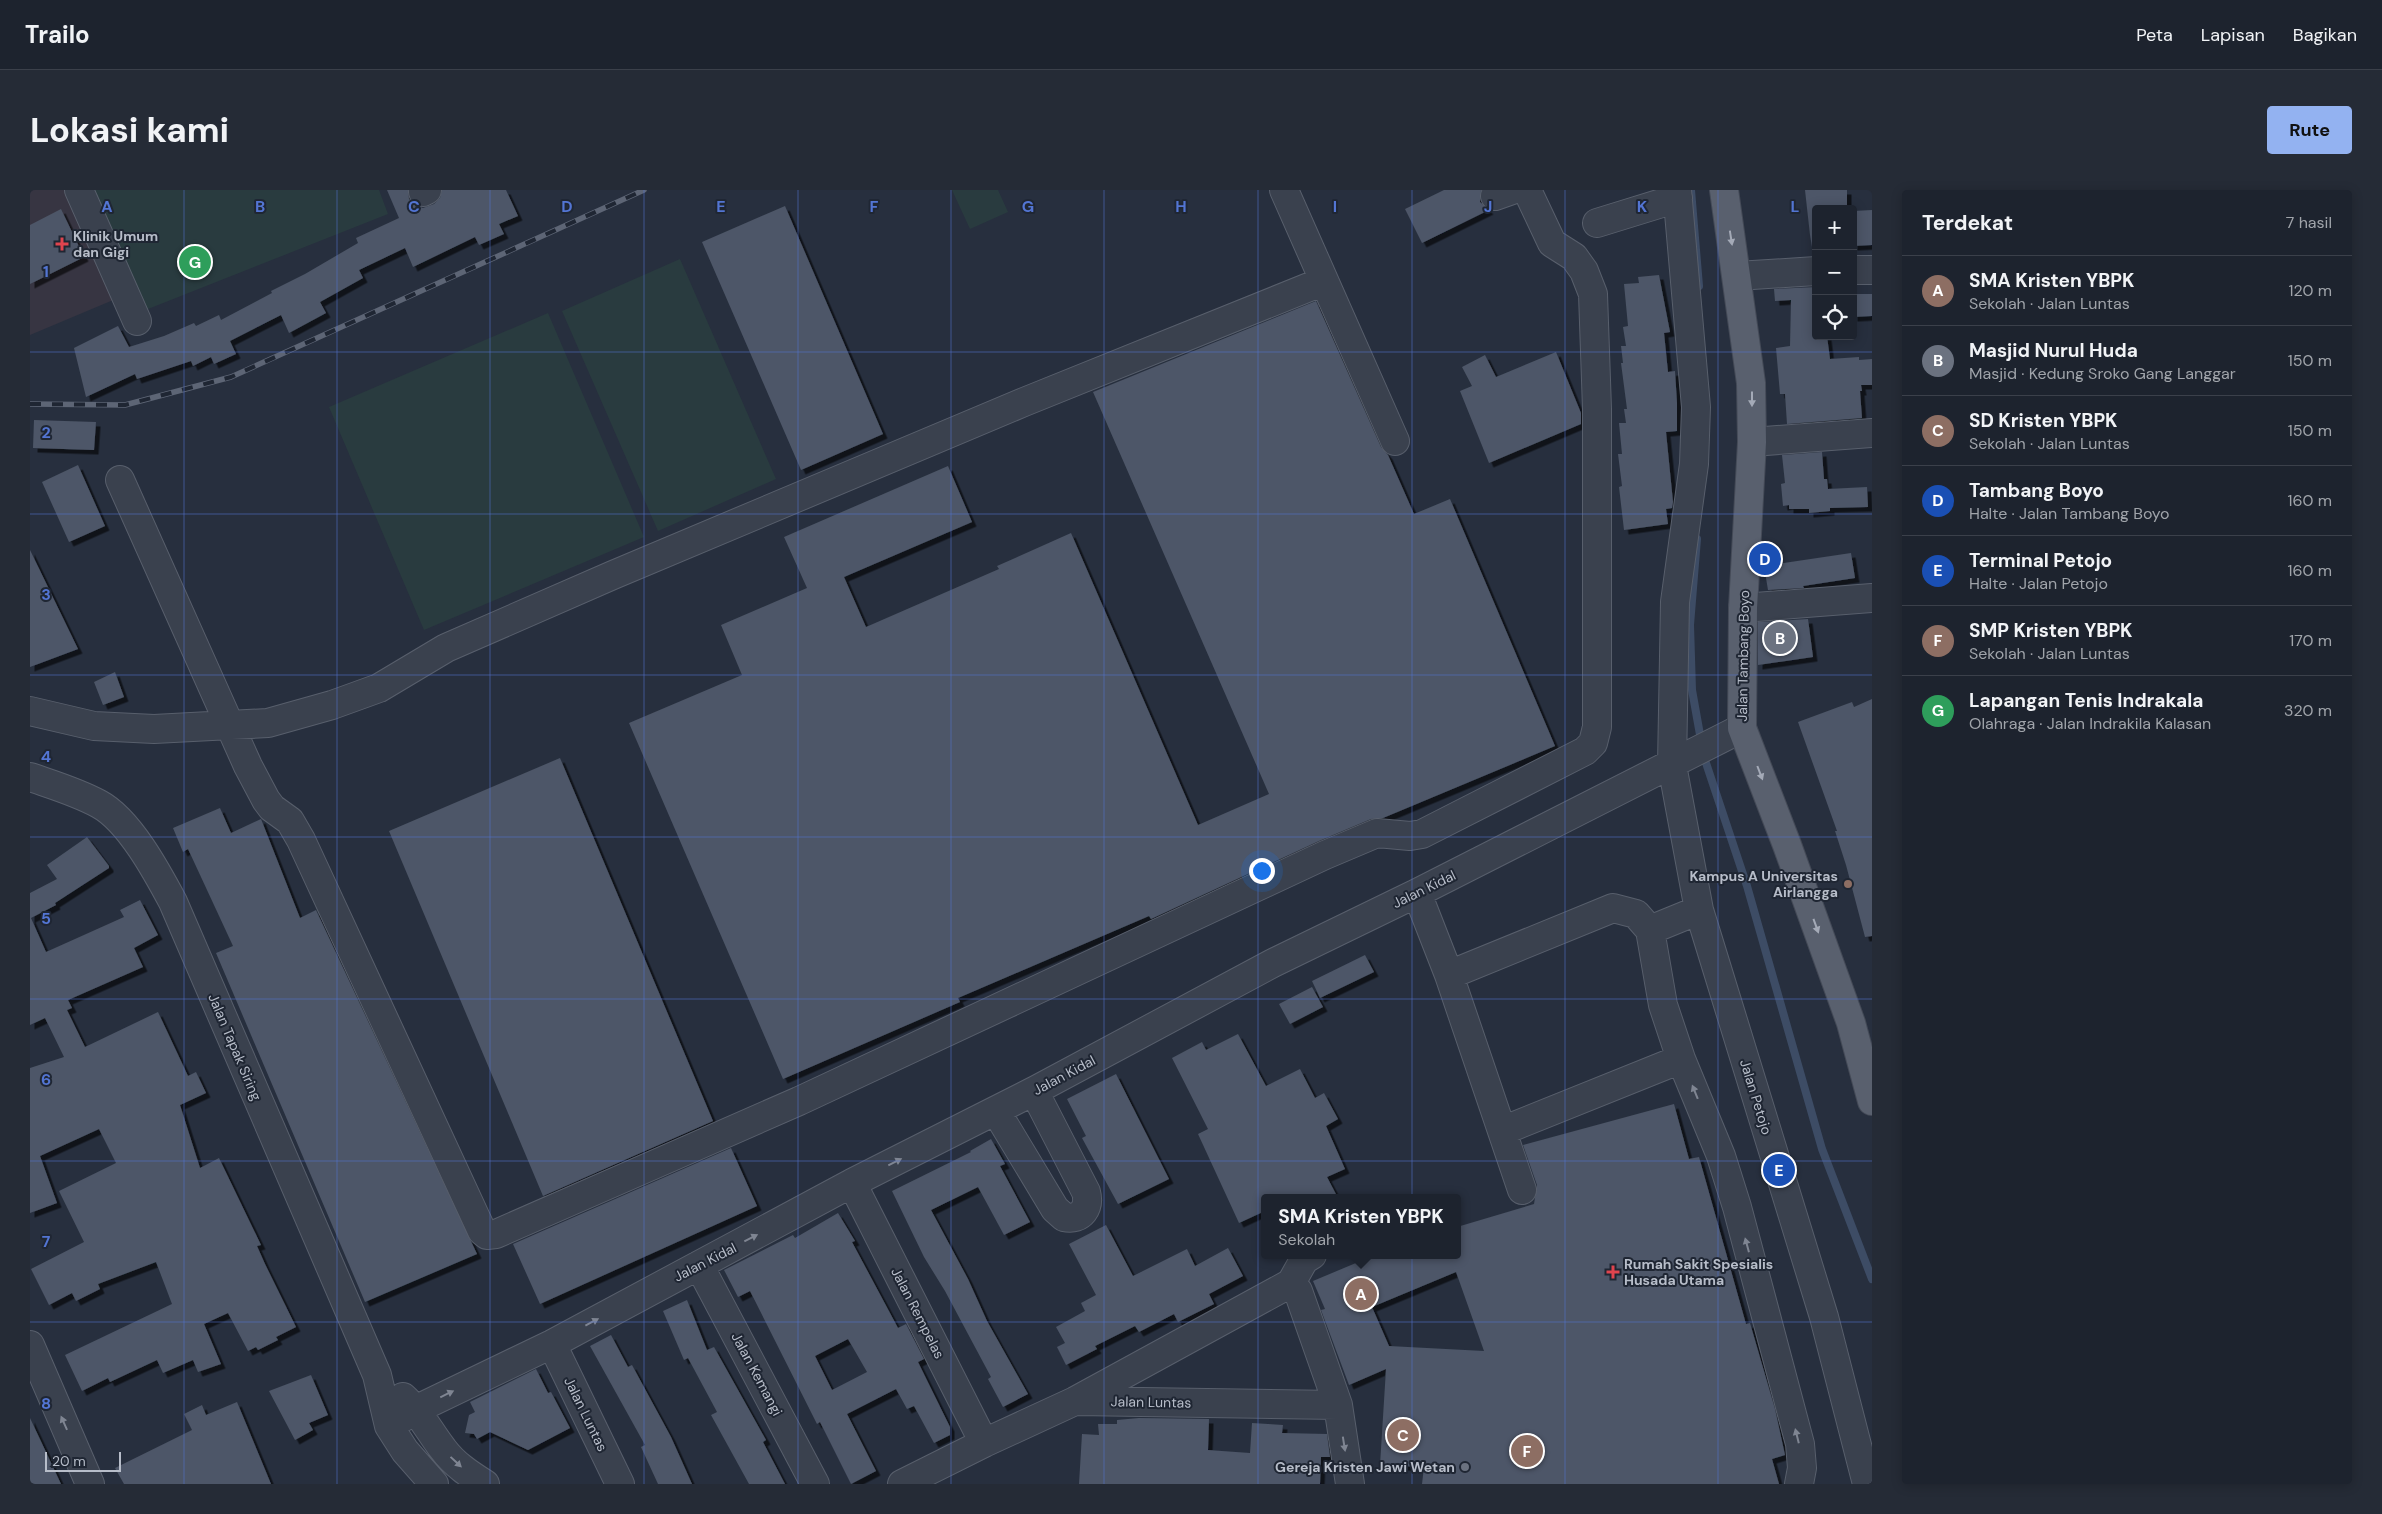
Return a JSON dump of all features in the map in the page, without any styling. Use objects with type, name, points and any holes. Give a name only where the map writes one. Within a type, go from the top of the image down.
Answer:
[{"type":"main road","name":"Jalan Tambang Boyo","points":[[1724,190],[1752,383],[1752,442],[1743,608],[1732,733],[1787,845],[1850,1023],[1872,1101]]},
{"type":"street","points":[[79,190],[137,321]]},
{"type":"street","points":[[1284,190],[1395,441]]},
{"type":"street","points":[[120,480],[229,726],[266,800],[272,808],[290,821],[301,840],[482,1231],[487,1234],[496,1234],[799,1100],[1325,855],[1377,833],[1410,836],[1422,834],[1585,751],[1593,743],[1597,727],[1597,409],[1593,294],[1584,271],[1574,257],[1552,243],[1527,190]]},
{"type":"street","points":[[1597,222],[1677,194]]},
{"type":"street","name":"Jalan Petojo","points":[[1677,194],[1696,408],[1694,464],[1675,602],[1679,761],[1699,910],[1824,1317],[1867,1484]]},
{"type":"street","points":[[1857,270],[1872,270]]},
{"type":"street","points":[[1737,276],[1812,271]]},
{"type":"street","points":[[30,711],[94,726],[154,729],[268,723],[332,705],[379,688],[446,648],[613,575],[1024,402],[1324,281]]},
{"type":"street","points":[[1752,442],[1872,433]]},
{"type":"street","points":[[1743,608],[1872,598]]},
{"type":"street","name":"Jalan Kidal","points":[[389,1426],[417,1409],[552,1344],[852,1183],[1034,1091],[1273,963],[1417,893],[1732,733]]},
{"type":"street","name":"Jalan Tapak Siring","points":[[30,777],[99,804],[108,810],[141,847],[154,866],[173,902],[377,1375],[389,1426],[405,1451],[434,1484]]},
{"type":"street","points":[[1417,893],[1471,1035],[1522,1190]]},
{"type":"street","points":[[1449,975],[1613,908],[1636,914],[1650,930],[1663,1005],[1681,1059],[1721,1156],[1737,1207],[1800,1444],[1802,1468],[1799,1484]]},
{"type":"street","points":[[1650,930],[1699,910]]},
{"type":"street","points":[[1502,1131],[1681,1059]]},
{"type":"street","points":[[996,1110],[1055,1209],[1064,1217],[1074,1217],[1084,1211],[1088,1205],[1086,1192],[1034,1091]]},
{"type":"street","name":"Jalan Rempelas","points":[[852,1183],[984,1443]]},
{"type":"street","points":[[1075,1401],[1291,1283],[1306,1259]]},
{"type":"street","name":"Jalan Kemangi","points":[[699,1265],[815,1484]]},
{"type":"street","points":[[1291,1283],[1298,1291],[1338,1405],[1350,1484]]},
{"type":"street","name":"Jalan Luntas","points":[[552,1344],[620,1484]]},
{"type":"street","points":[[30,1346],[90,1484]]},
{"type":"street","name":"Jalan Tapak Siring","points":[[377,1375],[417,1409],[456,1464],[484,1484]]},
{"type":"street","name":"Jalan Luntas","points":[[902,1484],[1075,1401],[1338,1405]]},
{"type":"shaded area","name":"Klinik Umum dan Gigi","points":[[30,190],[72,190],[118,298],[30,335]]},
{"type":"shaded area","points":[[95,190],[379,190],[388,214],[143,311]]},
{"type":"shaded area","points":[[952,190],[998,190],[1008,212],[970,229]]},
{"type":"shaded area","points":[[680,259],[776,479],[658,531],[562,311]]},
{"type":"shaded area","points":[[548,313],[644,537],[424,630],[329,407]]},
{"type":"building","points":[[387,190],[408,190],[409,199],[415,205],[423,208],[434,204],[440,198],[442,190],[506,190],[518,216],[499,224],[504,234],[479,245],[475,237],[413,267],[405,248],[359,270],[363,278],[320,302],[326,313],[289,333],[281,315],[230,341],[236,354],[214,364],[211,357],[193,366],[191,361],[137,379],[135,374],[86,397],[74,348],[118,326],[129,347],[164,336],[194,323],[196,326],[219,315],[221,320],[358,243],[356,238],[399,218]]},
{"type":"building","points":[[1444,190],[1481,190],[1480,202],[1489,210],[1422,243],[1405,209]]},
{"type":"building","points":[[1805,190],[1847,190],[1847,205],[1812,205],[1812,247]]},
{"type":"building","points":[[785,206],[883,434],[801,470],[702,242]]},
{"type":"building","points":[[61,209],[84,257],[30,284],[30,225]]},
{"type":"building","points":[[1872,210],[1872,245],[1857,246],[1857,211]]},
{"type":"building","points":[[1659,275],[1670,332],[1664,333],[1668,372],[1675,371],[1677,403],[1677,431],[1666,432],[1673,502],[1672,508],[1666,509],[1668,524],[1624,530],[1619,487],[1622,486],[1618,454],[1622,454],[1619,423],[1626,423],[1624,409],[1627,409],[1621,363],[1623,363],[1621,346],[1626,346],[1623,327],[1628,326],[1624,284],[1639,283],[1638,277]]},
{"type":"building","points":[[1812,287],[1812,340],[1828,340],[1830,359],[1859,357],[1859,360],[1872,359],[1872,385],[1861,385],[1862,418],[1787,424],[1785,394],[1780,394],[1776,348],[1790,346],[1791,300],[1775,301],[1774,289]]},
{"type":"building","points":[[1857,294],[1872,294],[1872,316],[1857,317]]},
{"type":"building","points":[[1316,301],[1381,447],[1388,455],[1414,514],[1450,499],[1555,746],[1383,818],[1371,819],[1319,841],[1151,919],[1149,916],[958,998],[960,1002],[783,1079],[629,723],[742,675],[721,625],[807,588],[784,537],[948,466],[972,522],[844,577],[866,627],[999,569],[997,566],[1071,533],[1198,825],[1269,794],[1093,392]]},
{"type":"building","points":[[1556,352],[1581,413],[1581,424],[1489,463],[1460,391],[1472,386],[1462,367],[1485,355],[1496,377]]},
{"type":"building","points":[[34,420],[96,422],[94,450],[33,448]]},
{"type":"building","points":[[1822,452],[1824,479],[1827,479],[1828,489],[1867,487],[1868,507],[1830,508],[1830,511],[1809,513],[1809,509],[1789,509],[1789,505],[1783,506],[1781,484],[1785,483],[1782,455]]},
{"type":"building","points":[[78,465],[105,526],[69,542],[42,482]]},
{"type":"building","points":[[30,550],[78,649],[30,667]]},
{"type":"building","points":[[1851,553],[1855,578],[1803,586],[1804,588],[1768,590],[1764,566]]},
{"type":"building","points":[[1808,619],[1813,657],[1758,665],[1758,622]]},
{"type":"building","points":[[115,672],[124,697],[103,705],[94,682]]},
{"type":"building","points":[[1872,699],[1872,936],[1865,937],[1835,831],[1837,831],[1798,722],[1852,702],[1854,707]]},
{"type":"building","points":[[560,758],[713,1121],[543,1196],[389,831]]},
{"type":"building","points":[[220,808],[231,833],[261,819],[300,918],[316,910],[477,1254],[365,1302],[216,953],[233,946],[188,849],[183,852],[173,828]]},
{"type":"building","points":[[87,837],[109,868],[55,903],[56,905],[31,918],[46,952],[124,917],[120,910],[140,900],[158,935],[134,948],[143,967],[68,1000],[72,1008],[67,1010],[85,1047],[158,1012],[188,1076],[196,1072],[206,1093],[180,1105],[200,1168],[219,1158],[261,1245],[257,1246],[296,1327],[276,1337],[278,1340],[258,1350],[256,1347],[248,1351],[228,1313],[204,1324],[221,1364],[198,1372],[193,1360],[163,1373],[157,1360],[110,1382],[108,1378],[82,1391],[65,1355],[172,1304],[156,1262],[98,1284],[100,1289],[76,1301],[72,1293],[49,1305],[31,1269],[84,1242],[59,1191],[116,1163],[99,1129],[40,1156],[57,1203],[30,1213],[30,1068],[64,1057],[45,1018],[30,1025],[30,893],[57,879],[47,865]]},
{"type":"building","points":[[1365,955],[1374,972],[1320,998],[1312,981]]},
{"type":"building","points":[[1312,987],[1323,1007],[1290,1024],[1279,1004]]},
{"type":"building","points":[[1238,1034],[1266,1086],[1300,1069],[1315,1098],[1324,1093],[1338,1119],[1326,1126],[1345,1169],[1327,1177],[1336,1194],[1261,1194],[1261,1213],[1239,1223],[1198,1134],[1208,1129],[1172,1058],[1202,1042],[1206,1050]]},
{"type":"building","points":[[1116,1074],[1169,1179],[1118,1204],[1082,1138],[1086,1136],[1067,1099]]},
{"type":"building","name":"Rumah Sakit Spesialis Husada Utama","points":[[1674,1104],[1689,1159],[1699,1157],[1746,1324],[1750,1323],[1775,1409],[1785,1455],[1772,1459],[1779,1484],[1422,1484],[1424,1467],[1380,1465],[1386,1369],[1349,1385],[1321,1310],[1325,1309],[1313,1281],[1365,1259],[1461,1259],[1461,1226],[1534,1204],[1537,1185],[1523,1145]],"holes":[[[1456,1272],[1484,1351],[1389,1346],[1372,1307]]]},
{"type":"building","points":[[991,1139],[1005,1164],[1000,1166],[1030,1222],[1004,1235],[978,1187],[931,1210],[968,1279],[987,1321],[1028,1394],[1003,1407],[988,1379],[991,1377],[945,1291],[924,1257],[892,1191],[971,1152]]},
{"type":"building","points":[[731,1148],[757,1206],[540,1304],[513,1244]]},
{"type":"building","points":[[838,1213],[855,1241],[852,1242],[898,1328],[906,1324],[924,1359],[918,1362],[950,1427],[950,1435],[934,1443],[914,1406],[907,1409],[896,1389],[847,1414],[876,1471],[851,1484],[820,1422],[817,1424],[750,1291],[738,1297],[724,1270],[793,1235],[795,1238]],"holes":[[[848,1339],[867,1372],[832,1390],[815,1356]]]},
{"type":"building","points":[[1106,1225],[1133,1276],[1187,1249],[1195,1266],[1228,1248],[1243,1276],[1209,1294],[1214,1304],[1178,1322],[1174,1314],[1139,1332],[1135,1326],[1095,1346],[1097,1349],[1066,1365],[1057,1347],[1065,1343],[1056,1327],[1085,1311],[1081,1303],[1096,1295],[1069,1244]]},
{"type":"building","points":[[687,1300],[707,1350],[714,1347],[766,1440],[763,1442],[785,1484],[749,1484],[711,1415],[717,1412],[688,1358],[684,1360],[663,1311]]},
{"type":"building","points":[[611,1335],[628,1367],[632,1365],[671,1437],[692,1484],[658,1484],[641,1447],[645,1445],[590,1346]]},
{"type":"building","points":[[536,1369],[548,1393],[551,1392],[570,1428],[528,1450],[490,1432],[477,1439],[474,1434],[465,1433],[469,1415],[475,1412],[470,1402]]},
{"type":"building","points":[[311,1375],[328,1415],[309,1423],[313,1430],[295,1440],[269,1391]]},
{"type":"building","points":[[237,1402],[271,1484],[124,1484],[115,1468],[192,1430],[184,1414],[202,1405],[206,1415]]},
{"type":"building","points":[[30,1418],[61,1484],[30,1484]]},
{"type":"building","points":[[1139,1418],[1209,1419],[1208,1450],[1250,1453],[1252,1423],[1283,1425],[1282,1433],[1327,1434],[1330,1457],[1321,1457],[1320,1484],[1079,1484],[1082,1434],[1099,1435],[1098,1424],[1117,1424],[1117,1420]]},
{"type":"waterway","points":[[1691,190],[1699,286]]},
{"type":"waterway","points":[[1697,539],[1690,625],[1692,690],[1704,757],[1747,886],[1822,1149],[1872,1279]]},
{"type":"railway","points":[[30,404],[125,405],[231,377],[644,190]]},
{"type":"place","name":"Klinik Umum dan Gigi","points":[[62,244]]},
{"type":"place","name":"Lapangan Tenis Indrakala","points":[[195,262]]},
{"type":"place","name":"Tambang Boyo","points":[[1765,559]]},
{"type":"place","name":"Masjid Nurul Huda","points":[[1780,638]]},
{"type":"place","name":"Kampus A Universitas Airlangga","points":[[1848,884]]},
{"type":"place","name":"Terminal Petojo","points":[[1779,1170]]},
{"type":"place","name":"Rumah Sakit Spesialis Husada Utama","points":[[1613,1272]]},
{"type":"place","name":"SMA Kristen YBPK","points":[[1361,1294]]},
{"type":"place","name":"SD Kristen YBPK","points":[[1403,1435]]},
{"type":"place","name":"SMP Kristen YBPK","points":[[1527,1451]]},
{"type":"place","name":"Gereja Kristen Jawi Wetan","points":[[1465,1467]]}]
